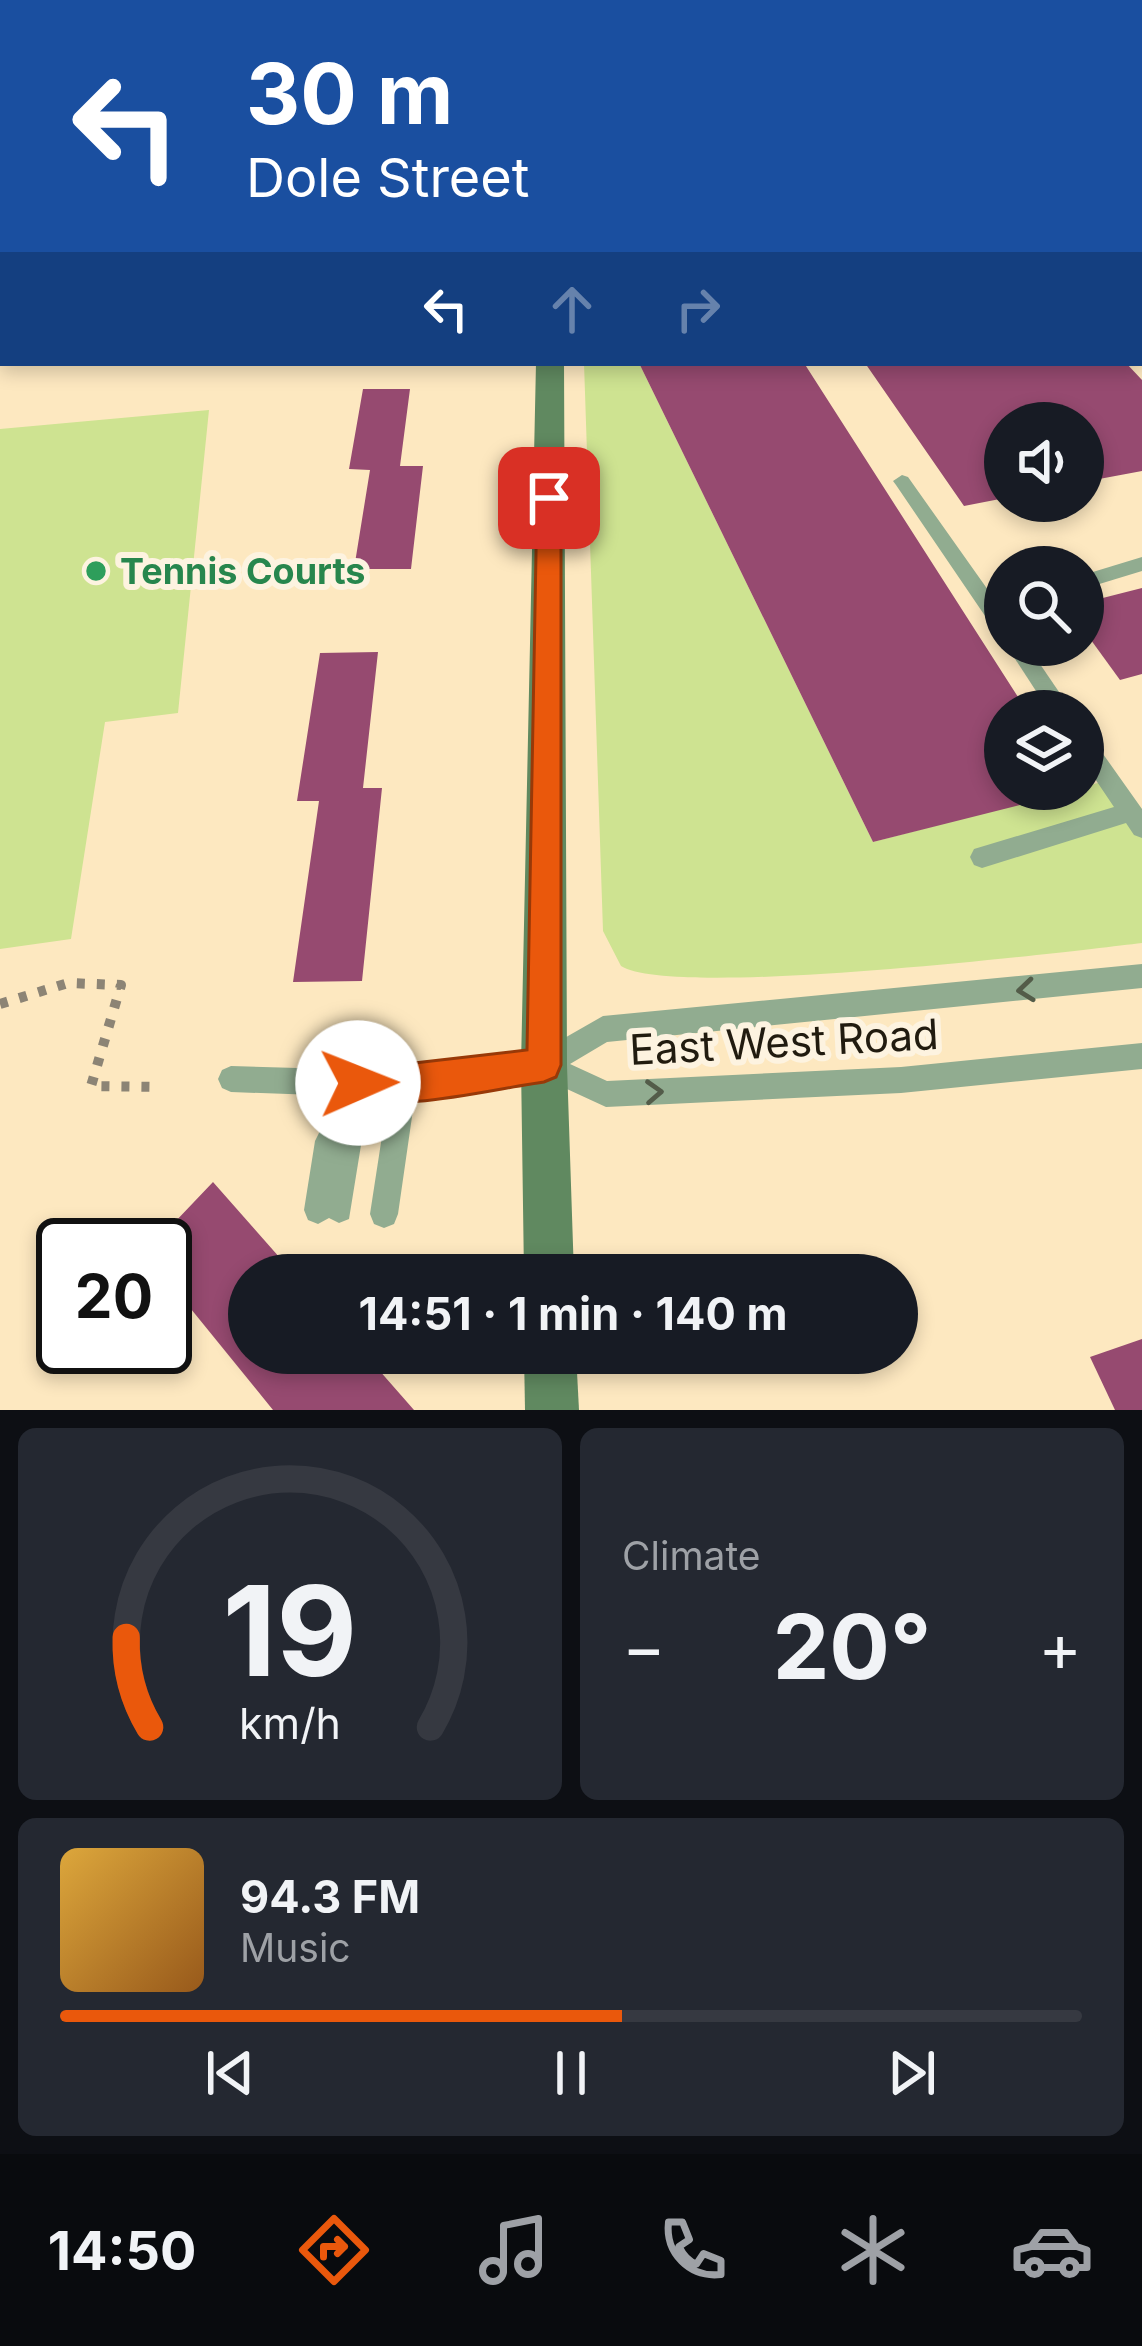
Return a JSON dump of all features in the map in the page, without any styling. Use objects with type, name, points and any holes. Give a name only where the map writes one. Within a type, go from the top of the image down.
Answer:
[{"type":"street","points":[[548,1254],[544,1065],[550,366]]},
{"type":"street","points":[[551,1374],[552,1410]]},
{"type":"lane","points":[[902,481],[984,588]]},
{"type":"lane","points":[[1104,576],[1142,564]]},
{"type":"lane","points":[[982,857],[1136,820],[1104,774]]},
{"type":"lane","name":"East West Road","points":[[544,1065],[603,1029],[1142,976]]},
{"type":"lane","name":"East West Road","points":[[544,1065],[606,1094],[901,1080],[1142,1056]]},
{"type":"lane","points":[[231,1079],[403,1084],[544,1065]]},
{"type":"lane","points":[[329,1210],[329,1141],[335,1131],[351,1125],[358,1083]]},
{"type":"lane","points":[[385,1214],[403,1084]]},
{"type":"path","points":[[0,1004],[68,983],[122,985],[91,1086],[158,1087]]},
{"type":"shaded area","points":[[0,366],[1142,366],[1142,1410],[0,1410]]},
{"type":"green space","points":[[584,366],[640,366],[873,842],[995,810],[1104,810],[1104,781],[1109,780],[1142,836],[1142,943],[787,976],[655,975],[621,966],[603,931]]},
{"type":"green space","name":"Tennis Courts","points":[[209,410],[178,713],[105,722],[71,939],[0,949],[0,429]]},
{"type":"building","points":[[640,366],[806,366],[984,644],[984,666],[998,666],[1014,690],[984,690],[984,810],[1000,810],[873,842]]},
{"type":"building","points":[[867,366],[1129,366],[1142,380],[1142,471],[1104,478],[1104,402],[984,402],[984,502],[964,506]]},
{"type":"building","points":[[363,389],[410,389],[400,466],[423,466],[411,569],[354,569],[370,470],[349,469]]},
{"type":"building","points":[[1142,588],[1142,674],[1120,680],[1104,658],[1104,598]]},
{"type":"building","points":[[378,652],[363,788],[382,788],[362,981],[293,982],[319,801],[297,801],[320,653]]},
{"type":"building","points":[[213,1182],[276,1254],[228,1254],[228,1355],[192,1310],[192,1218],[179,1218]]},
{"type":"building","points":[[1142,1339],[1142,1410],[1115,1410],[1090,1357]]},
{"type":"building","points":[[244,1374],[382,1374],[414,1410],[273,1410]]},
{"type":"place","name":"Tennis Courts","points":[[96,571]]},
{"type":"route","points":[[358,1083],[403,1084],[544,1065],[549,498]]}]
